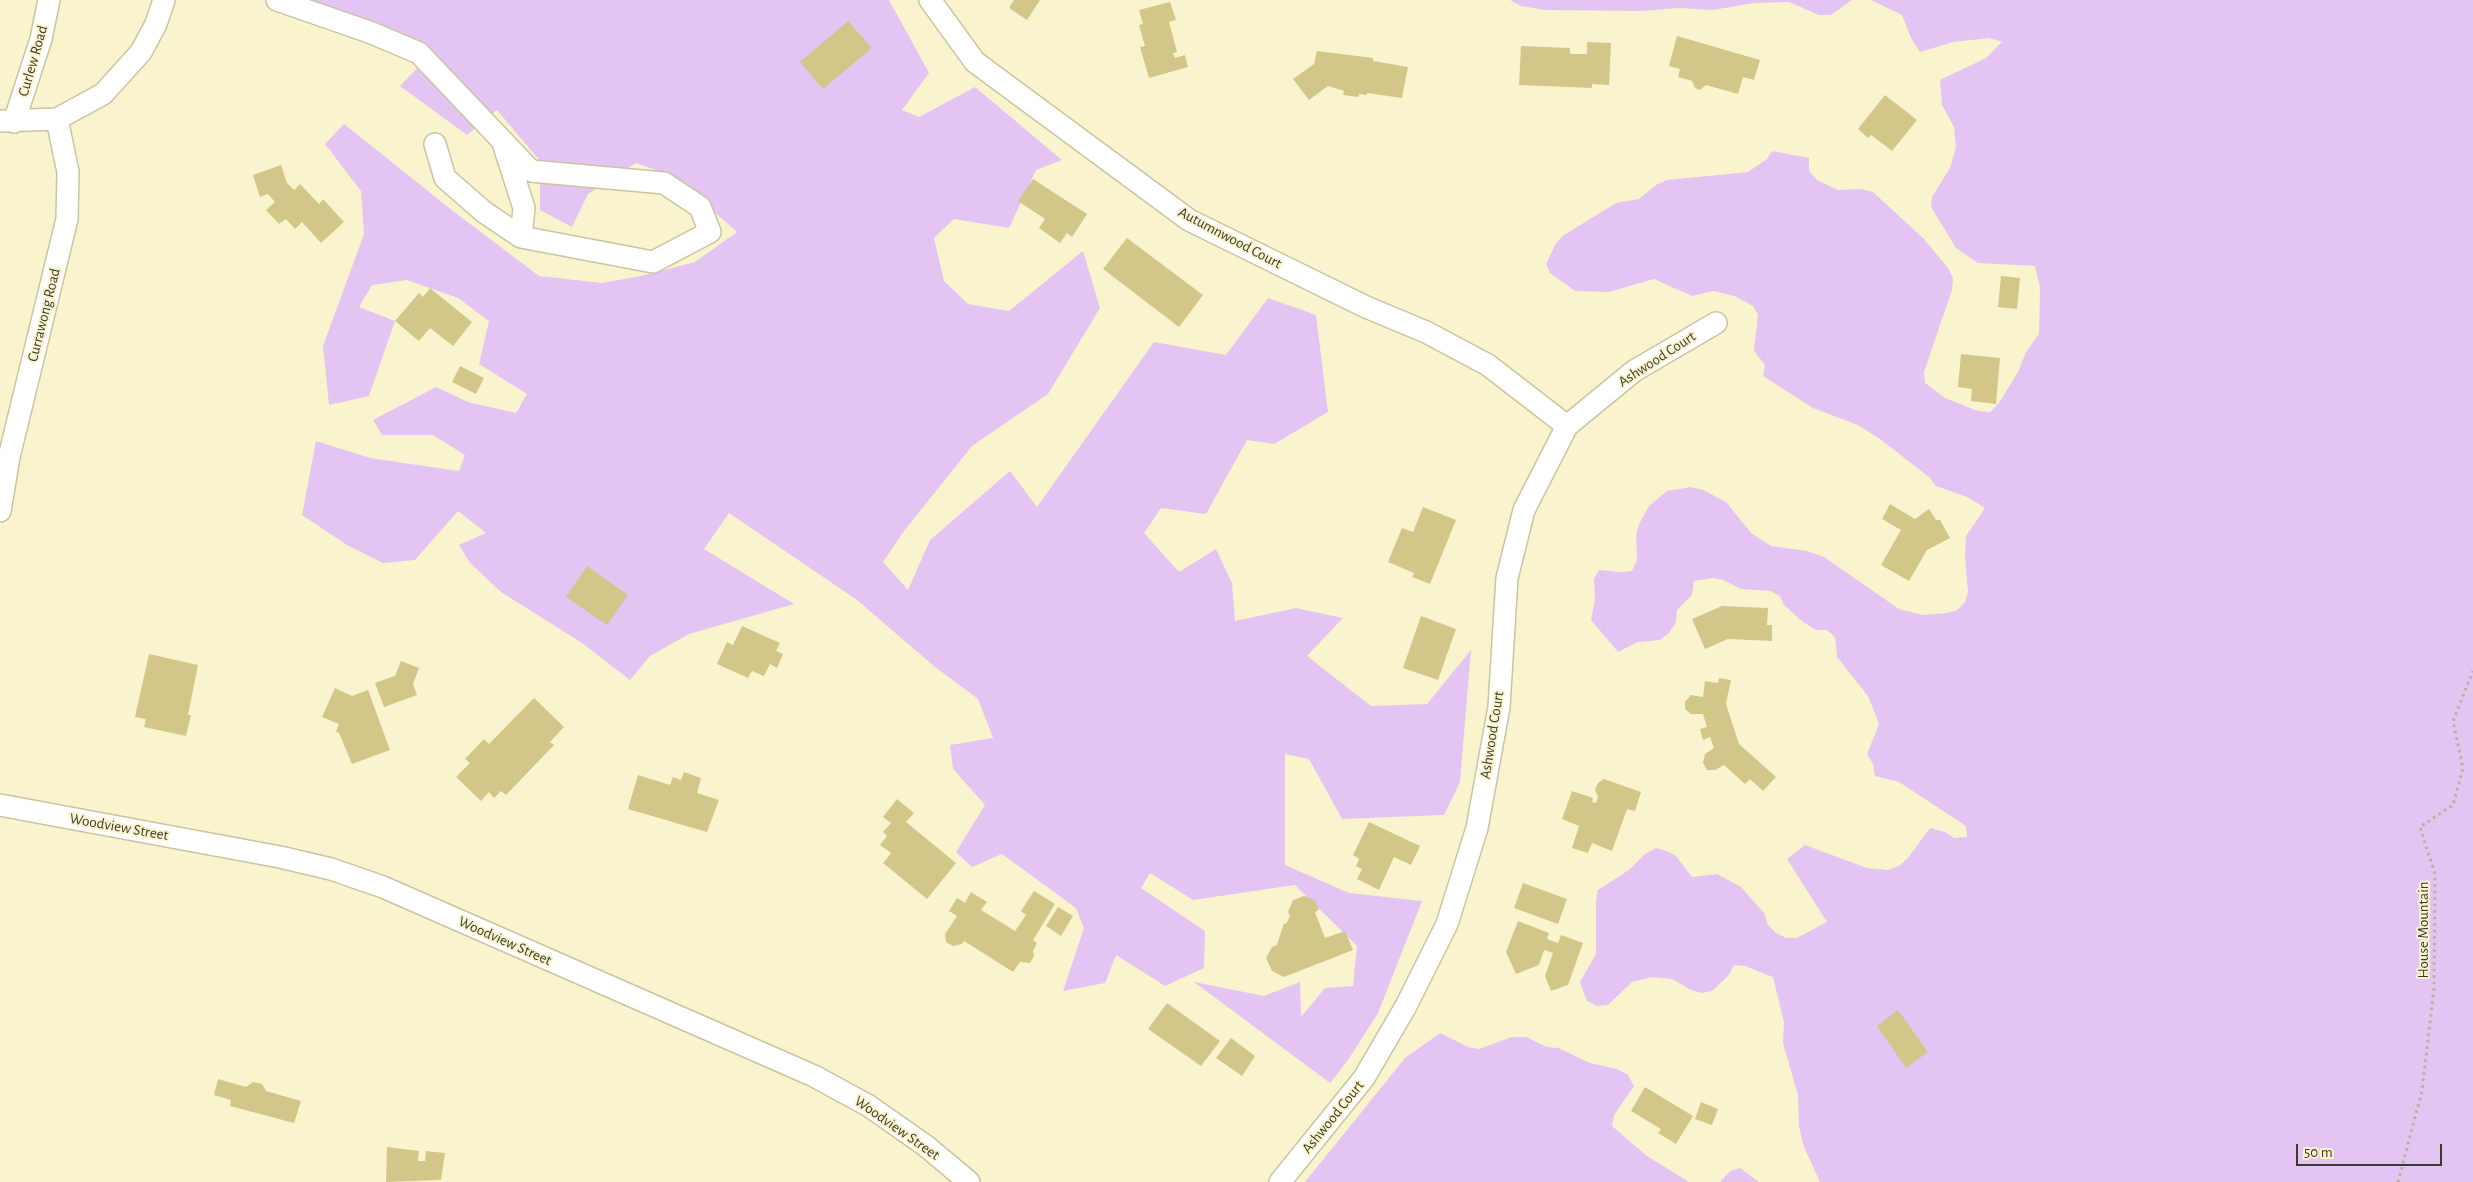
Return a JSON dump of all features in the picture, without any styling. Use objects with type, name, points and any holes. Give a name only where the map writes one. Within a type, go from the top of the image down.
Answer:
[{"type":"street","name":"Curlew Road","points":[[7,121],[40,39],[49,0]]},
{"type":"street","points":[[7,121],[57,119],[103,94],[141,52],[156,24],[164,0]]},
{"type":"street","points":[[277,0],[372,33],[419,53],[531,171],[664,183],[700,207],[710,232],[654,262],[521,237],[484,212],[445,178],[435,144]]},
{"type":"street","name":"Autumnwood Court","points":[[930,0],[974,62],[1189,220],[1366,307],[1426,332],[1488,364],[1566,426]]},
{"type":"street","name":"Currawong Road","points":[[0,511],[9,457],[67,219],[68,172],[57,119]]},
{"type":"street","points":[[502,140],[524,208],[521,237]]},
{"type":"street","name":"Ashwood Court","points":[[1280,1182],[1364,1078],[1406,1006],[1447,924],[1478,828],[1499,707],[1507,578],[1524,510],[1566,426],[1634,371],[1716,323]]},
{"type":"street","name":"Woodview Street","points":[[0,805],[280,857],[331,868],[383,887],[814,1076],[869,1106],[926,1146],[969,1182]]},
{"type":"path","name":"House Mountain","points":[[2398,1182],[2422,1091],[2434,988],[2435,874],[2420,826],[2453,805],[2463,768],[2454,720],[2473,671]]},
{"type":"shaded area","points":[[313,0],[889,0],[929,73],[902,110],[919,117],[975,87],[1062,160],[1036,170],[1009,228],[954,219],[934,238],[944,281],[968,304],[1009,311],[1083,251],[1100,308],[1048,394],[972,446],[904,531],[883,562],[908,590],[930,540],[1010,471],[1037,507],[1154,342],[1226,355],[1268,298],[1316,315],[1328,412],[1274,444],[1247,440],[1206,514],[1161,508],[1144,533],[1179,572],[1216,549],[1232,583],[1235,621],[1296,608],[1343,618],[1307,656],[1371,706],[1427,704],[1471,650],[1460,782],[1444,815],[1342,819],[1309,759],[1285,754],[1285,865],[1349,893],[1422,901],[1378,1013],[1348,1060],[1330,1083],[1194,982],[1264,996],[1300,982],[1301,1017],[1325,988],[1353,986],[1357,946],[1295,885],[1193,900],[1150,873],[1141,888],[1205,931],[1204,968],[1165,986],[1116,955],[1105,983],[1063,991],[1084,928],[1076,908],[1002,854],[972,867],[956,852],[985,805],[953,769],[950,745],[993,738],[978,699],[935,667],[857,600],[729,513],[704,549],[794,604],[689,634],[650,656],[630,680],[582,643],[501,592],[470,563],[459,545],[486,533],[458,511],[415,560],[383,563],[347,545],[302,515],[316,441],[370,458],[459,471],[465,455],[433,435],[382,435],[373,420],[436,387],[468,402],[516,413],[527,394],[479,364],[489,321],[458,298],[407,280],[372,285],[359,307],[395,321],[369,396],[329,405],[323,346],[364,234],[361,191],[325,144],[344,124],[453,211],[539,276],[602,283],[641,276],[695,262],[737,232],[673,176],[636,163],[588,194],[572,227],[540,210],[540,161],[497,110],[467,135],[400,86],[431,54]]},
{"type":"shaded area","points":[[1510,0],[1852,0],[1831,15],[1819,15],[1789,2],[1755,3],[1712,10],[1679,8],[1642,11],[1545,10],[1521,6]]},
{"type":"shaded area","points":[[1871,0],[2473,0],[2473,1182],[1820,1182],[1804,1147],[1799,1127],[1798,1095],[1783,1043],[1784,1022],[1773,977],[1745,966],[1734,965],[1728,976],[1712,991],[1702,993],[1691,990],[1672,979],[1652,977],[1632,982],[1608,1005],[1597,1006],[1587,1001],[1580,982],[1596,954],[1596,901],[1598,890],[1629,870],[1645,854],[1656,848],[1676,856],[1692,877],[1717,874],[1741,887],[1764,913],[1768,925],[1776,933],[1786,938],[1797,938],[1827,922],[1787,859],[1805,845],[1867,868],[1888,870],[1899,866],[1908,858],[1930,828],[1945,832],[1954,838],[1967,837],[1966,826],[1899,782],[1875,776],[1873,764],[1867,754],[1879,724],[1868,696],[1837,657],[1835,637],[1827,630],[1816,630],[1803,622],[1784,605],[1780,596],[1770,591],[1741,589],[1723,580],[1713,578],[1694,581],[1692,595],[1677,610],[1676,622],[1669,633],[1660,640],[1638,642],[1618,652],[1591,620],[1595,599],[1594,579],[1599,570],[1632,571],[1637,560],[1636,536],[1639,524],[1649,506],[1667,491],[1691,487],[1703,490],[1726,502],[1751,533],[1771,546],[1807,551],[1824,557],[1899,609],[1922,615],[1947,613],[1957,610],[1965,602],[1968,592],[1965,557],[1966,536],[1985,508],[1967,497],[1936,486],[1930,478],[1880,439],[1858,425],[1813,408],[1763,376],[1765,365],[1754,351],[1758,315],[1753,306],[1734,296],[1714,291],[1692,296],[1654,279],[1609,292],[1575,291],[1550,273],[1546,264],[1556,243],[1564,235],[1616,203],[1639,199],[1656,185],[1667,180],[1748,172],[1767,159],[1772,151],[1809,158],[1809,171],[1817,180],[1838,190],[1861,189],[1873,192],[1924,239],[1948,268],[1953,278],[1952,290],[1924,372],[1925,383],[1945,398],[1978,411],[1990,412],[1999,403],[2018,372],[2026,352],[2039,334],[2040,288],[2035,266],[1978,263],[1956,248],[1931,207],[1932,197],[1950,168],[1956,147],[1954,127],[1942,105],[1940,80],[1986,58],[2002,42],[1989,38],[1953,42],[1920,52],[1911,38],[1902,15]]},
{"type":"shaded area","points":[[1440,1033],[1468,1047],[1479,1049],[1512,1037],[1526,1037],[1547,1047],[1558,1048],[1590,1063],[1617,1069],[1628,1075],[1634,1086],[1614,1115],[1612,1126],[1647,1156],[1689,1182],[1305,1182],[1405,1058]]},
{"type":"shaded area","points":[[1740,1168],[1759,1182],[1720,1182],[1730,1171]]},
{"type":"building","points":[[1014,0],[1040,0],[1027,20],[1009,8]]},
{"type":"building","points":[[1170,2],[1176,20],[1169,22],[1177,52],[1173,53],[1175,58],[1185,55],[1188,67],[1149,78],[1140,47],[1145,46],[1139,25],[1143,24],[1139,10]]},
{"type":"building","points":[[848,21],[872,48],[823,89],[800,62]]},
{"type":"building","points":[[1677,36],[1760,60],[1754,80],[1743,77],[1738,94],[1706,85],[1700,90],[1695,88],[1692,81],[1678,77],[1680,69],[1669,66]]},
{"type":"building","points":[[1587,42],[1611,43],[1609,85],[1592,84],[1592,88],[1519,85],[1521,46],[1570,48],[1570,54],[1587,54]]},
{"type":"building","points":[[1317,51],[1373,58],[1373,61],[1408,67],[1402,98],[1367,93],[1367,95],[1359,94],[1359,97],[1343,95],[1344,91],[1328,86],[1309,100],[1293,79],[1314,64]]},
{"type":"building","points":[[1885,95],[1917,120],[1892,151],[1871,135],[1868,138],[1858,129]]},
{"type":"building","points":[[281,165],[287,183],[294,190],[300,184],[319,204],[323,199],[344,222],[321,243],[302,222],[295,229],[286,219],[279,224],[266,210],[275,202],[268,194],[260,197],[253,175]]},
{"type":"building","points":[[1033,179],[1087,214],[1072,237],[1067,233],[1060,243],[1039,228],[1045,219],[1018,201]]},
{"type":"building","points":[[1127,238],[1203,295],[1179,327],[1103,269]]},
{"type":"building","points":[[2001,276],[2020,278],[2017,309],[1998,307]]},
{"type":"building","points":[[430,288],[472,322],[453,346],[430,328],[419,341],[395,321],[419,293],[423,297]]},
{"type":"building","points":[[1961,354],[2000,358],[1996,404],[1971,401],[1972,389],[1958,387]]},
{"type":"building","points":[[460,366],[484,378],[476,394],[452,382]]},
{"type":"building","points":[[1890,504],[1915,519],[1929,509],[1936,520],[1940,520],[1950,538],[1927,550],[1909,581],[1881,565],[1901,530],[1882,519]]},
{"type":"building","points":[[1423,507],[1456,520],[1430,584],[1412,577],[1414,573],[1388,562],[1402,528],[1413,532]]},
{"type":"building","points":[[587,566],[628,595],[607,625],[566,597]]},
{"type":"building","points":[[1722,606],[1768,608],[1767,625],[1772,625],[1772,641],[1728,639],[1705,649],[1692,619]]},
{"type":"building","points":[[1421,616],[1456,629],[1438,680],[1403,668]]},
{"type":"building","points":[[742,626],[780,643],[776,651],[783,654],[777,668],[770,664],[764,676],[752,671],[748,678],[717,664],[727,642],[733,645]]},
{"type":"building","points":[[149,654],[198,665],[188,715],[191,715],[186,736],[144,727],[146,719],[135,717]]},
{"type":"building","points":[[401,661],[419,668],[413,684],[417,695],[384,707],[375,683],[395,676]]},
{"type":"building","points":[[1719,678],[1731,680],[1726,704],[1739,744],[1776,777],[1763,791],[1750,779],[1745,784],[1724,765],[1715,770],[1707,770],[1703,763],[1705,754],[1714,748],[1710,737],[1703,740],[1700,729],[1707,727],[1703,714],[1691,714],[1685,709],[1685,702],[1691,695],[1703,697],[1705,681],[1718,683]]},
{"type":"building","points":[[335,688],[352,696],[368,690],[390,750],[352,764],[339,733],[336,732],[339,724],[322,717]]},
{"type":"building","points":[[534,698],[564,727],[550,742],[554,745],[506,795],[501,791],[494,798],[489,792],[481,801],[456,777],[470,763],[465,759],[484,739],[489,744]]},
{"type":"building","points":[[684,772],[701,778],[697,793],[719,800],[707,832],[628,809],[638,775],[670,785],[673,777],[681,780]]},
{"type":"building","points":[[1604,779],[1641,792],[1635,811],[1627,809],[1612,851],[1592,843],[1588,853],[1572,848],[1579,826],[1562,819],[1572,791],[1593,798],[1592,802],[1596,803],[1598,797],[1595,790],[1598,783]]},
{"type":"building","points":[[897,799],[914,813],[906,822],[956,863],[927,899],[883,863],[891,853],[880,845],[887,836],[883,832],[891,823],[883,817]]},
{"type":"building","points":[[1369,822],[1420,846],[1411,865],[1394,857],[1379,890],[1357,879],[1362,869],[1356,866],[1359,859],[1353,855]]},
{"type":"building","points":[[1523,883],[1567,899],[1558,924],[1514,908]]},
{"type":"building","points":[[1034,891],[1055,904],[1033,940],[1037,943],[1030,963],[1020,962],[1013,972],[964,941],[962,944],[953,946],[946,942],[945,934],[957,916],[949,911],[957,898],[965,903],[971,892],[987,902],[981,910],[1015,931],[1026,915],[1021,911]]},
{"type":"building","points":[[1304,896],[1315,900],[1319,910],[1315,912],[1325,938],[1345,931],[1353,950],[1284,977],[1272,971],[1266,958],[1272,947],[1277,945],[1284,923],[1286,924],[1290,916],[1288,912],[1293,900]]},
{"type":"building","points":[[1058,907],[1073,916],[1061,936],[1046,926]]},
{"type":"building","points":[[1518,921],[1549,933],[1547,939],[1558,943],[1561,935],[1583,943],[1568,985],[1551,991],[1545,976],[1553,953],[1544,950],[1539,965],[1516,974],[1506,952]]},
{"type":"building","points":[[1167,1003],[1220,1041],[1201,1066],[1148,1029]]},
{"type":"building","points":[[1898,1010],[1928,1052],[1906,1068],[1877,1026]]},
{"type":"building","points":[[1231,1038],[1255,1056],[1242,1076],[1216,1058]]},
{"type":"building","points":[[218,1079],[246,1087],[253,1082],[262,1084],[266,1091],[301,1101],[294,1123],[230,1106],[231,1100],[214,1095]]},
{"type":"building","points":[[1645,1087],[1693,1116],[1676,1144],[1658,1133],[1661,1129],[1631,1111]]},
{"type":"building","points":[[1701,1102],[1718,1109],[1712,1125],[1695,1119]]},
{"type":"building","points":[[387,1147],[419,1151],[418,1161],[425,1161],[426,1151],[445,1153],[441,1180],[386,1182]]}]
